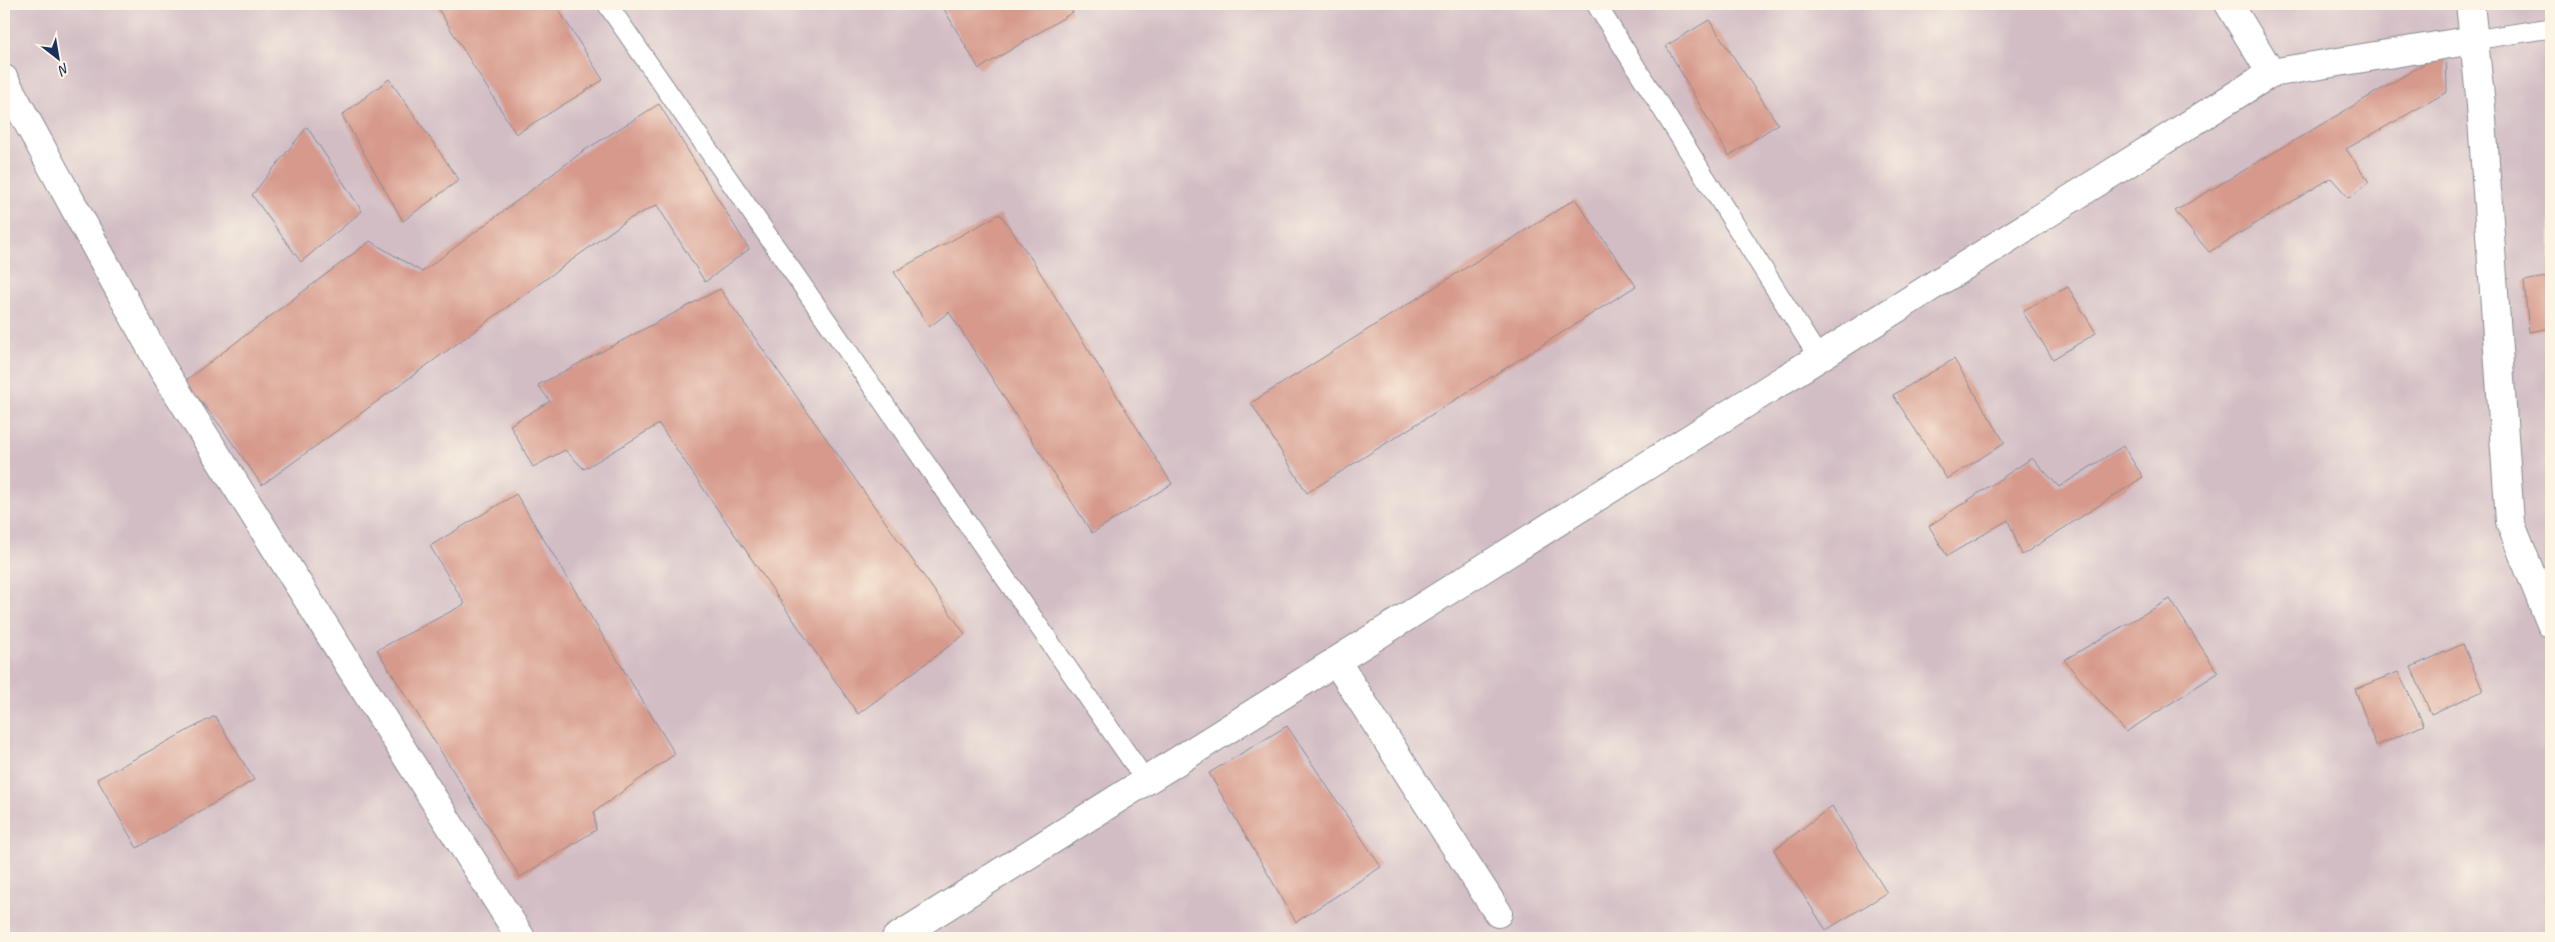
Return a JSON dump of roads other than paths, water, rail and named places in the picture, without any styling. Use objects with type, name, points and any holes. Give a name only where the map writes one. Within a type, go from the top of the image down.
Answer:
[{"type":"street","points":[[2229,4],[2271,73]]},
{"type":"street","points":[[2470,4],[2481,105],[2510,522],[2551,624]]},
{"type":"street","points":[[896,938],[2271,73],[2474,40]]},
{"type":"street","points":[[4,79],[162,368],[521,938]]},
{"type":"street","points":[[1336,661],[1498,913]]},
{"type":"lane","points":[[608,4],[1146,781]]},
{"type":"lane","points":[[1596,4],[1819,358]]},
{"type":"lane","points":[[2474,40],[2551,28]]}]
